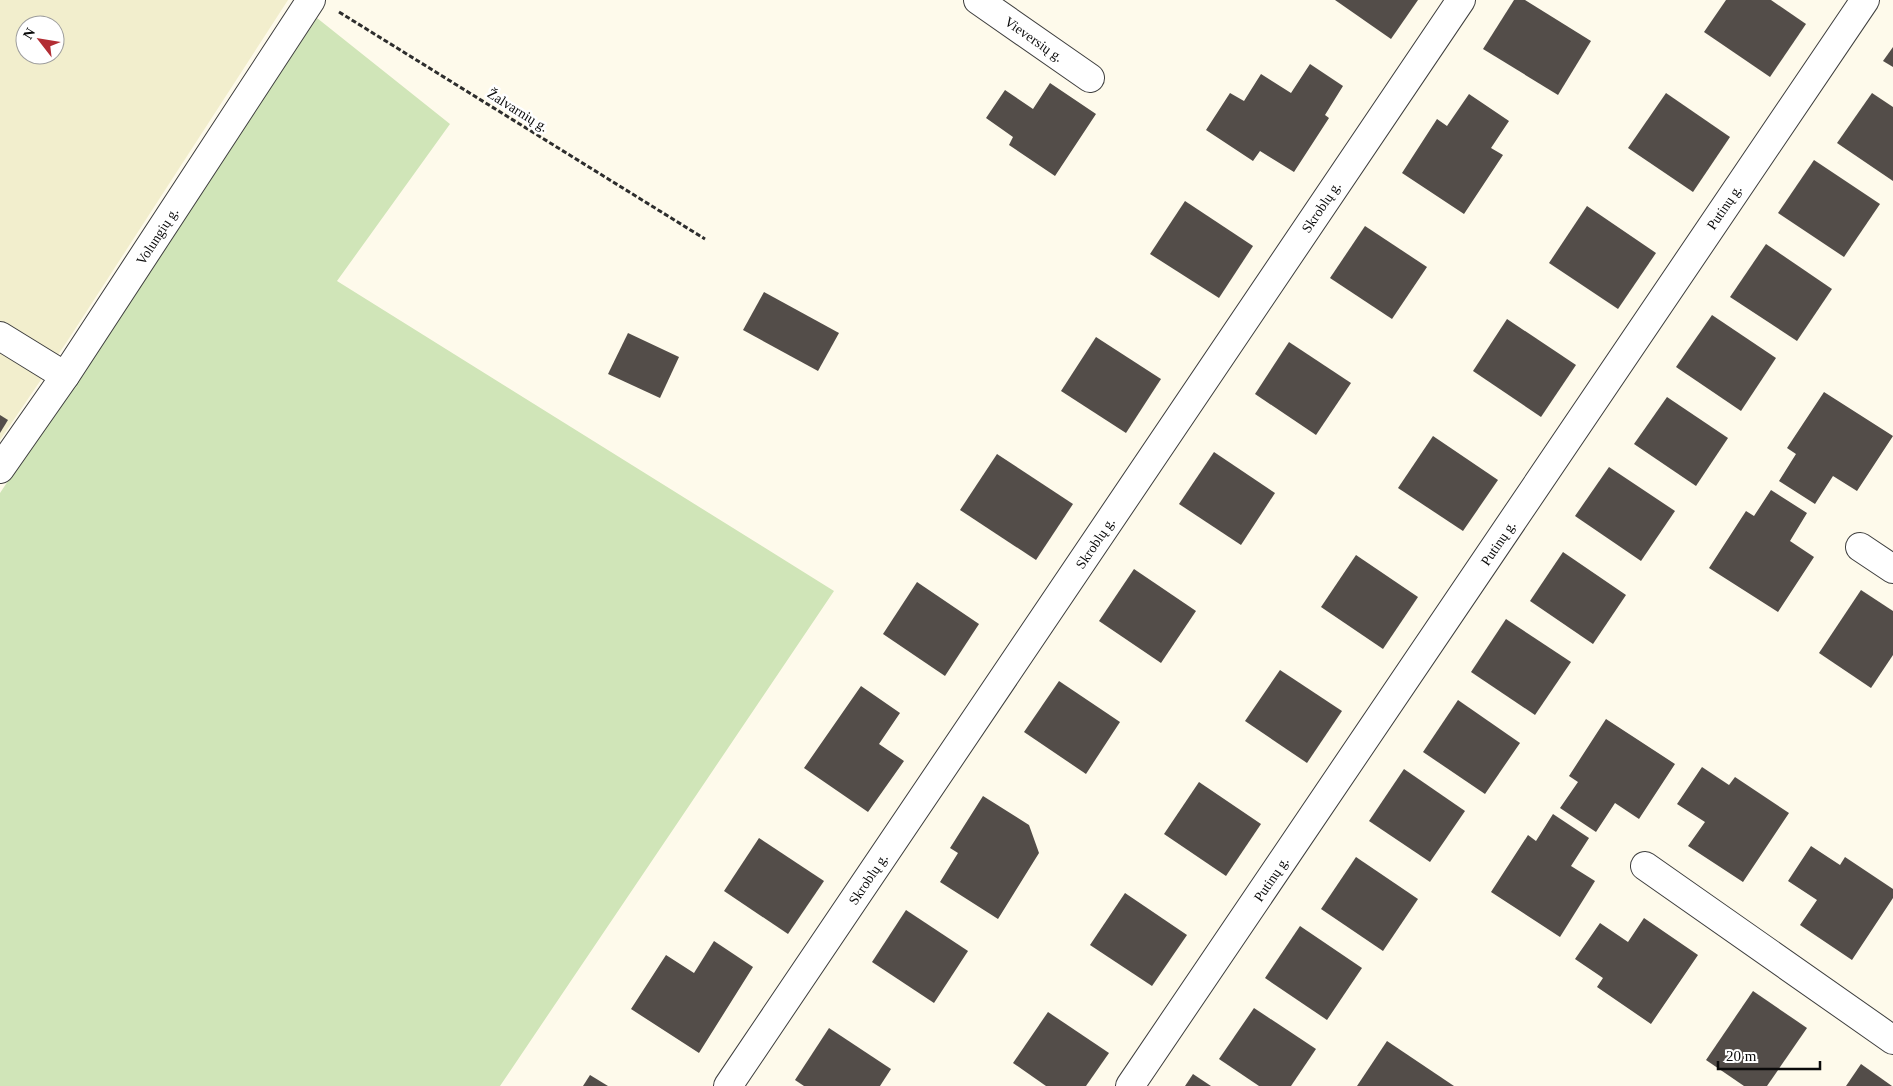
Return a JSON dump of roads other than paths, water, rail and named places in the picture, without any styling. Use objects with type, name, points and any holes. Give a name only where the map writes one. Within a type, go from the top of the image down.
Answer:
[{"type":"street","name":"Volungių g.","points":[[0,469],[65,376],[311,0]]},
{"type":"street","name":"Vieversių g.","points":[[978,0],[1090,78]]},
{"type":"street","name":"Skroblų g.","points":[[728,1086],[1461,0]]},
{"type":"street","name":"Putinų g.","points":[[1130,1086],[1865,0]]},
{"type":"street","points":[[0,336],[65,376]]},
{"type":"street","points":[[1860,547],[1893,569]]},
{"type":"street","points":[[1646,866],[1893,1040]]}]
